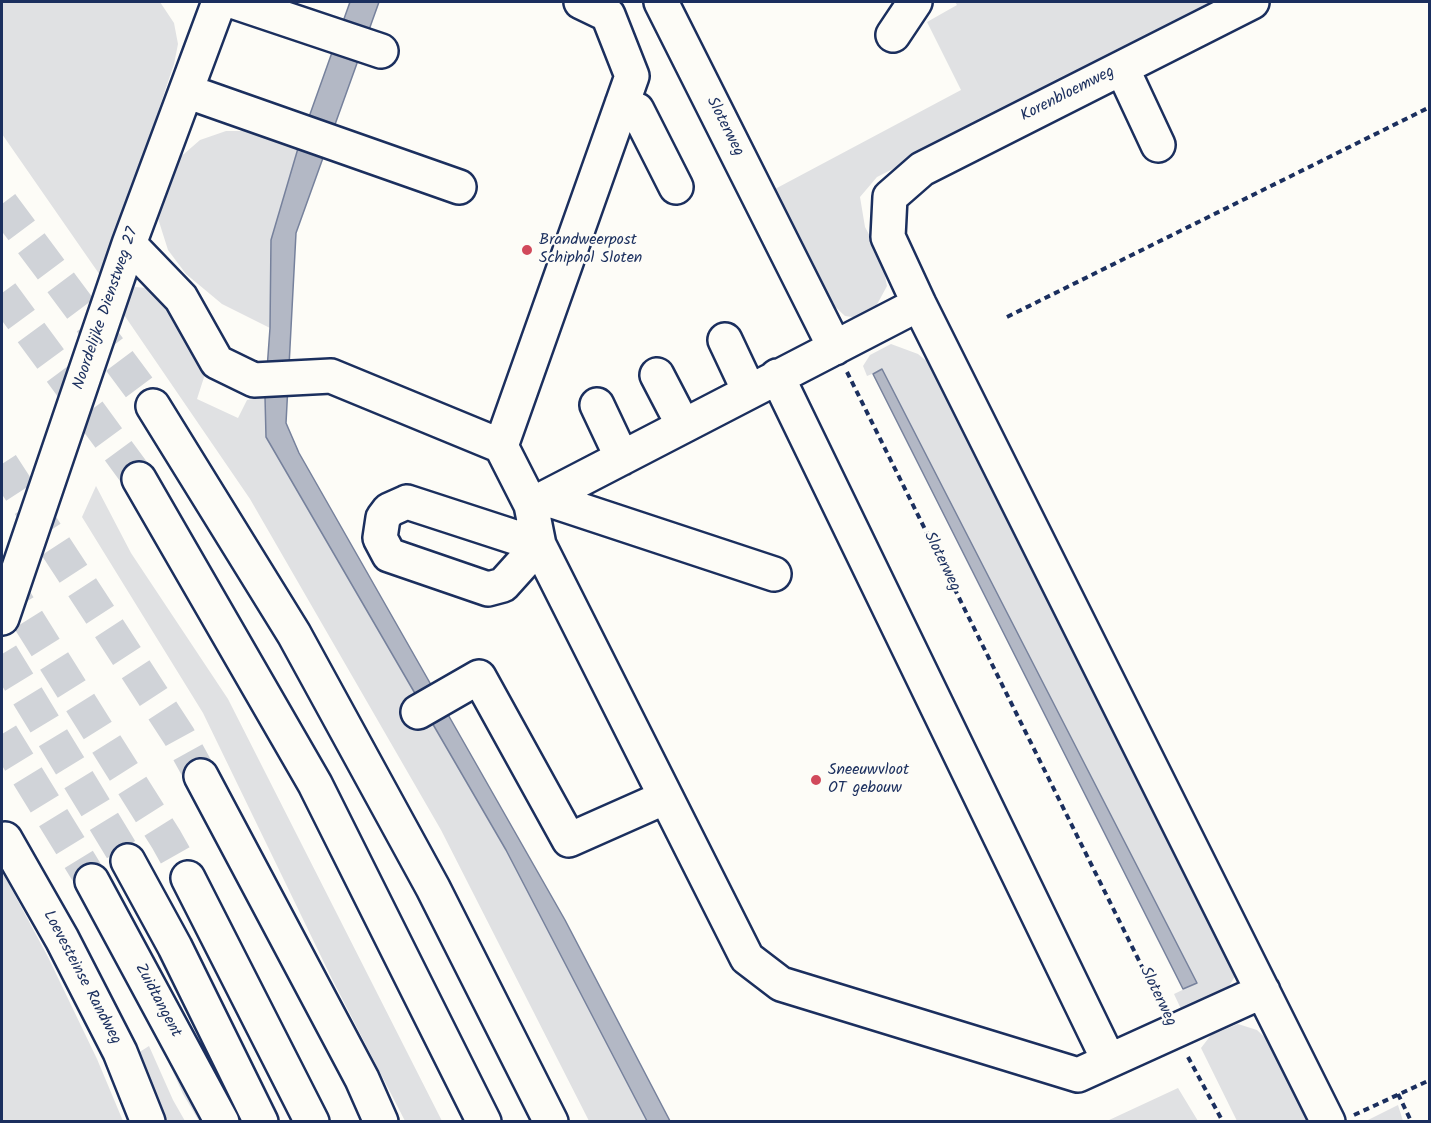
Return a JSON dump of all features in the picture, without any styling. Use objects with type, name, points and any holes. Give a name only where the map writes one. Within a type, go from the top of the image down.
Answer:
[{"type":"main road","name":"Noordelijke Dienstweg 27","points":[[2,618],[129,244],[219,2]]},
{"type":"main road","points":[[235,2],[381,51]]},
{"type":"main road","points":[[501,446],[632,76],[608,15],[581,2]]},
{"type":"main road","name":"Sloterweg","points":[[661,2],[835,348]]},
{"type":"main road","points":[[893,35],[915,2]]},
{"type":"main road","name":"Korenbloemweg","points":[[919,304],[888,237],[890,197],[922,169],[1252,2]]},
{"type":"main road","points":[[1122,68],[1158,145]]},
{"type":"main road","points":[[186,92],[291,127],[459,188]]},
{"type":"main road","points":[[622,104],[637,110],[676,187]]},
{"type":"main road","points":[[129,244],[181,298],[217,362],[254,380],[331,376],[501,446],[537,502],[539,545],[747,958],[781,984],[1078,1075],[1108,1059],[1263,991]]},
{"type":"main road","points":[[537,502],[919,304],[1263,991],[1340,1119]]},
{"type":"main road","points":[[725,340],[763,383],[1108,1059]]},
{"type":"main road","points":[[657,375],[683,425]]},
{"type":"main road","points":[[597,405],[622,458]]},
{"type":"main road","points":[[153,406],[294,634],[434,888],[551,1122]]},
{"type":"main road","points":[[139,479],[315,784],[484,1122]]},
{"type":"main road","points":[[537,502],[774,574]]},
{"type":"main road","points":[[418,712],[479,677],[569,840],[666,797]]},
{"type":"main road","points":[[201,776],[362,1079],[381,1122]]},
{"type":"main road","name":"Loevesteinse Randweg","points":[[5,839],[62,939],[104,1021],[148,1122]]},
{"type":"main road","points":[[128,861],[175,947],[261,1122]]},
{"type":"main road","points":[[188,878],[312,1122]]},
{"type":"main road","name":"Zuidtangent","points":[[92,882],[222,1122]]},
{"type":"path","points":[[1007,317],[1430,107]]},
{"type":"path","name":"Sloterweg","points":[[835,348],[1174,1031],[1223,1122]]},
{"type":"path","points":[[1340,1119],[1430,1080]]},
{"type":"path","points":[[1398,1094],[1411,1121]]},
{"type":"shaded area","points":[[2,2],[160,2],[174,23],[178,44],[174,64],[102,278],[2,134]]},
{"type":"shaded area","points":[[350,2],[379,2],[296,233],[286,423],[299,453],[565,920],[670,1121],[647,1121],[506,850],[266,437],[265,397],[270,328],[271,240],[299,145]]},
{"type":"shaded area","points":[[955,2],[1222,2],[877,177],[860,197],[865,227],[881,257],[887,286],[874,310],[860,318],[845,316],[826,298],[772,196],[775,189],[961,90],[927,22],[957,5]]},
{"type":"shaded area","points":[[226,131],[249,131],[299,145],[271,240],[270,328],[222,304],[186,274],[168,250],[155,209],[177,160],[200,140]]},
{"type":"shaded area","points":[[135,287],[146,288],[166,307],[206,371],[197,399],[238,418],[247,400],[265,397],[266,437],[506,850],[647,1121],[589,1121],[441,830],[250,499],[120,309],[125,294]]},
{"type":"shaded area","points":[[891,344],[918,354],[935,368],[1237,973],[1229,986],[1181,1009],[1174,994],[1197,983],[882,370],[867,376],[863,366],[870,355]]},
{"type":"shaded area","points":[[882,369],[1197,983],[1183,989],[873,374]]},
{"type":"shaded area","points":[[96,486],[131,553],[228,699],[442,1121],[405,1121],[332,979],[203,713],[82,517]]},
{"type":"shaded area","points":[[2,871],[48,957],[97,1059],[123,1121],[2,1121]]},
{"type":"shaded area","points":[[150,1021],[215,1121],[199,1121],[183,1094]]},
{"type":"shaded area","points":[[1238,1024],[1257,1030],[1276,1048],[1313,1121],[1237,1121],[1201,1048],[1211,1035]]},
{"type":"shaded area","points":[[149,1046],[185,1121],[163,1121],[138,1053]]},
{"type":"shaded area","points":[[1178,1088],[1198,1121],[1107,1121]]},
{"type":"shaded area","points":[[1398,1105],[1403,1121],[1366,1121]]},
{"type":"tunnel","points":[[2,204],[153,406]]},
{"type":"tunnel","points":[[2,293],[139,479]]},
{"type":"tunnel","points":[[2,464],[179,736],[201,776]]},
{"type":"tunnel","points":[[2,578],[166,839],[188,878]]},
{"type":"tunnel","points":[[2,654],[128,861]]},
{"type":"tunnel","points":[[2,734],[92,881]]},
{"type":"place","name":"Brandweerpost Schiphol Sloten","points":[[527,250]]},
{"type":"place","name":"Sneeuwvloot OT gebouw","points":[[816,780]]}]
